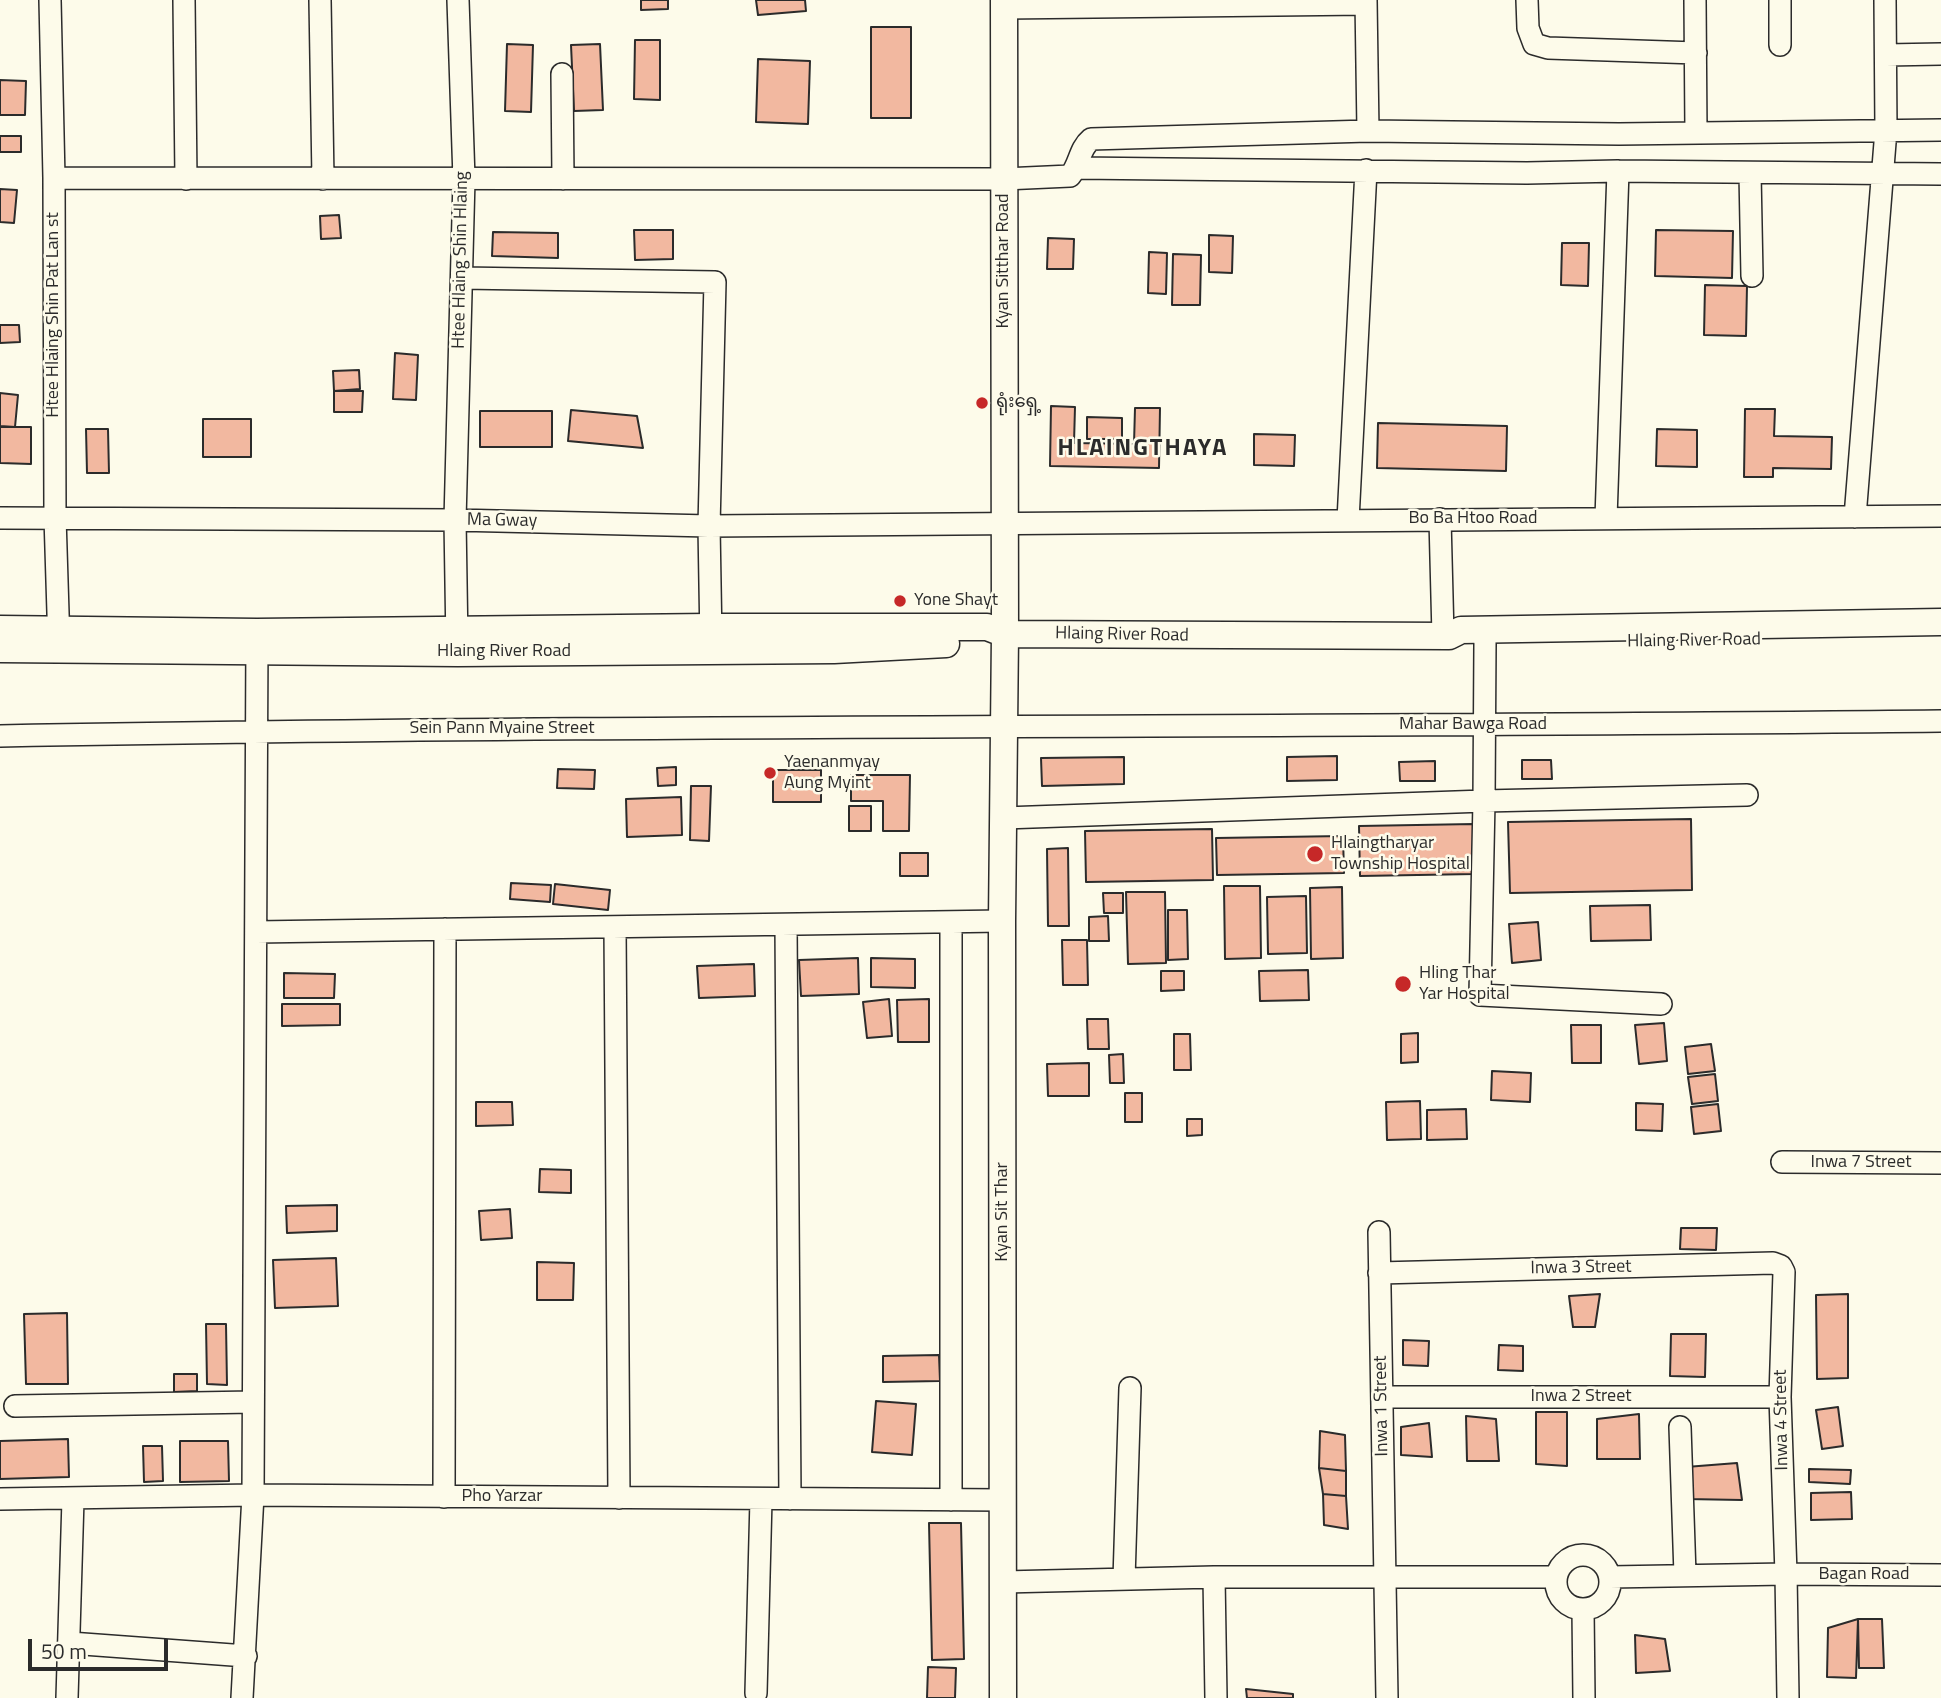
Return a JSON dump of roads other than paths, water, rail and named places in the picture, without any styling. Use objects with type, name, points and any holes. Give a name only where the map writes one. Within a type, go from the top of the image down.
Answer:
[{"type":"main road","name":"Kyan Sitthar Road","points":[[1004,4],[1005,634]]},
{"type":"main road","name":"Hlaing River Road","points":[[0,629],[58,639],[457,642],[710,639],[987,627],[1005,634],[1446,636],[1460,644],[1484,636],[1941,622]]},
{"type":"main road","name":"Kyan Sit Thar","points":[[1003,1698],[1002,922],[1005,634]]},
{"type":"main road","name":"Hlaing River Road","points":[[1484,636],[1941,638]]},
{"type":"main road","name":"Hlaing River Road","points":[[0,649],[58,639]]},
{"type":"street","name":"Htee Hlaing Shin Pat Lan st","points":[[50,0],[58,639]]},
{"type":"street","points":[[184,0],[186,179]]},
{"type":"street","points":[[320,0],[323,179]]},
{"type":"street","name":"Htee Hlaing Shin Hlaing","points":[[457,642],[456,520],[464,179],[458,0]]},
{"type":"street","points":[[1527,0],[1528,28],[1534,44],[1548,48],[1696,53]]},
{"type":"street","points":[[1695,0],[1696,133]]},
{"type":"street","points":[[1780,0],[1780,45]]},
{"type":"street","points":[[1855,517],[1886,130],[1885,0]]},
{"type":"street","points":[[1004,4],[1366,2],[1368,131]]},
{"type":"street","points":[[1886,55],[1941,54]]},
{"type":"street","points":[[562,74],[563,179]]},
{"type":"street","points":[[54,178],[1004,179],[1070,176],[1077,168],[1081,151],[1091,139],[1368,131],[1619,134],[1941,130]]},
{"type":"street","points":[[1077,168],[1941,174]]},
{"type":"street","points":[[1348,520],[1366,170]]},
{"type":"street","points":[[1606,518],[1618,171]]},
{"type":"street","points":[[1750,173],[1752,276]]},
{"type":"street","points":[[462,278],[715,282],[709,526],[710,639]]},
{"type":"street","name":"Bo Ba Htoo Road","points":[[1004,523],[1941,516]]},
{"type":"street","name":"Ma Gway","points":[[0,518],[456,520],[709,526],[1004,523]]},
{"type":"street","points":[[1440,519],[1446,636]]},
{"type":"street","points":[[1484,636],[1480,995],[1661,1004]]},
{"type":"street","points":[[242,1698],[253,1496],[257,641]]},
{"type":"street","name":"Mahar Bawga Road","points":[[1004,725],[1484,726],[1941,721]]},
{"type":"street","name":"Sein Pann Myaine Street","points":[[0,736],[257,731],[1004,725]]},
{"type":"street","points":[[1004,818],[1484,801],[1747,795]]},
{"type":"street","points":[[256,932],[1002,922]]},
{"type":"street","points":[[951,923],[951,1500]]},
{"type":"street","points":[[786,925],[790,1499]]},
{"type":"street","points":[[615,928],[619,1498]]},
{"type":"street","points":[[444,1497],[445,929]]},
{"type":"street","name":"Inwa 7 Street","points":[[1782,1162],[1941,1163]]},
{"type":"street","name":"Inwa 1 Street","points":[[1379,1232],[1387,1698]]},
{"type":"street","name":"Inwa 3 Street","points":[[1379,1273],[1773,1263],[1781,1266]]},
{"type":"street","name":"Inwa 4 Street","points":[[1781,1266],[1784,1272],[1780,1397],[1787,1698]]},
{"type":"street","points":[[1124,1579],[1130,1388]]},
{"type":"street","name":"Inwa 2 Street","points":[[1382,1397],[1780,1397]]},
{"type":"street","points":[[15,1406],[253,1402]]},
{"type":"street","points":[[1680,1427],[1685,1574]]},
{"type":"street","name":"Pho Yarzar","points":[[0,1499],[253,1496],[1003,1500]]},
{"type":"street","points":[[67,1698],[73,1499]]},
{"type":"street","points":[[756,1693],[761,1499]]},
{"type":"street","points":[[1583,1555],[1600,1561],[1610,1577],[1607,1596],[1592,1608],[1574,1608],[1559,1596],[1556,1577],[1566,1561],[1583,1555]]},
{"type":"street","name":"Bagan Road","points":[[1610,1577],[1685,1574],[1941,1575]]},
{"type":"street","points":[[1214,1577],[1216,1698]]},
{"type":"street","points":[[1003,1582],[1214,1577],[1556,1577]]},
{"type":"street","points":[[1583,1609],[1584,1698]]},
{"type":"street","points":[[70,1643],[246,1656]]},
{"type":"place","name":"ရုံးရှေ့","points":[[982,403]]},
{"type":"place","name":"Yone Shayt","points":[[900,601]]},
{"type":"place","name":"Yaenanmyay Aung Myint","points":[[770,773]]},
{"type":"place","name":"Hlaingtharyar Township Hospital","points":[[1315,854]]},
{"type":"place","name":"Hling Thar Yar Hospital","points":[[1403,984]]},
{"type":"district","name":"HLAINGTHAYA","points":[[1143,449]]}]
